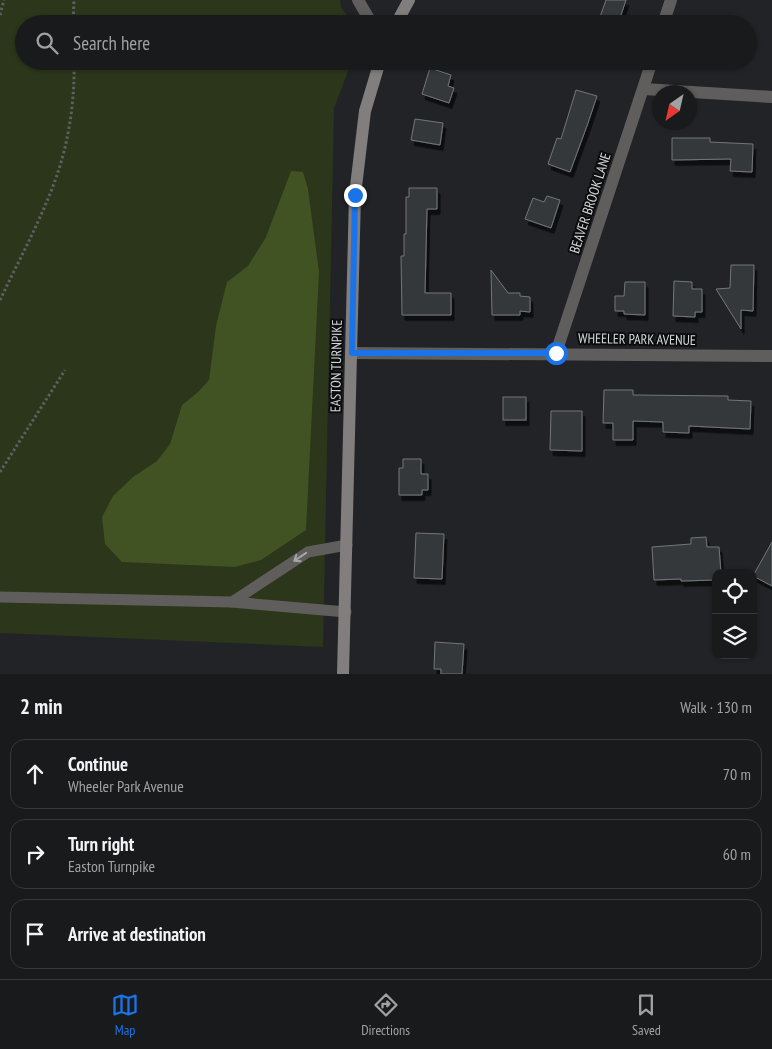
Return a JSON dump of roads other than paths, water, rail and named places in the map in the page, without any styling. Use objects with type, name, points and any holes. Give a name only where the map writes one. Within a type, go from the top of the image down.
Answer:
[{"type":"main road","points":[[401,15],[409,0]]},
{"type":"main road","name":"EASTON TURNPIKE","points":[[344,674],[355,195],[365,112],[377,70]]},
{"type":"street","points":[[358,0],[367,15]]},
{"type":"street","points":[[666,15],[671,0]]},
{"type":"street","name":"BEAVER BROOK LANE","points":[[556,353],[649,70]]},
{"type":"street","points":[[644,89],[772,96]]},
{"type":"street","name":"WHEELER PARK AVENUE","points":[[352,353],[772,356]]},
{"type":"lane","points":[[232,602],[308,552],[347,545]]},
{"type":"lane","points":[[0,597],[232,602],[346,612]]}]
